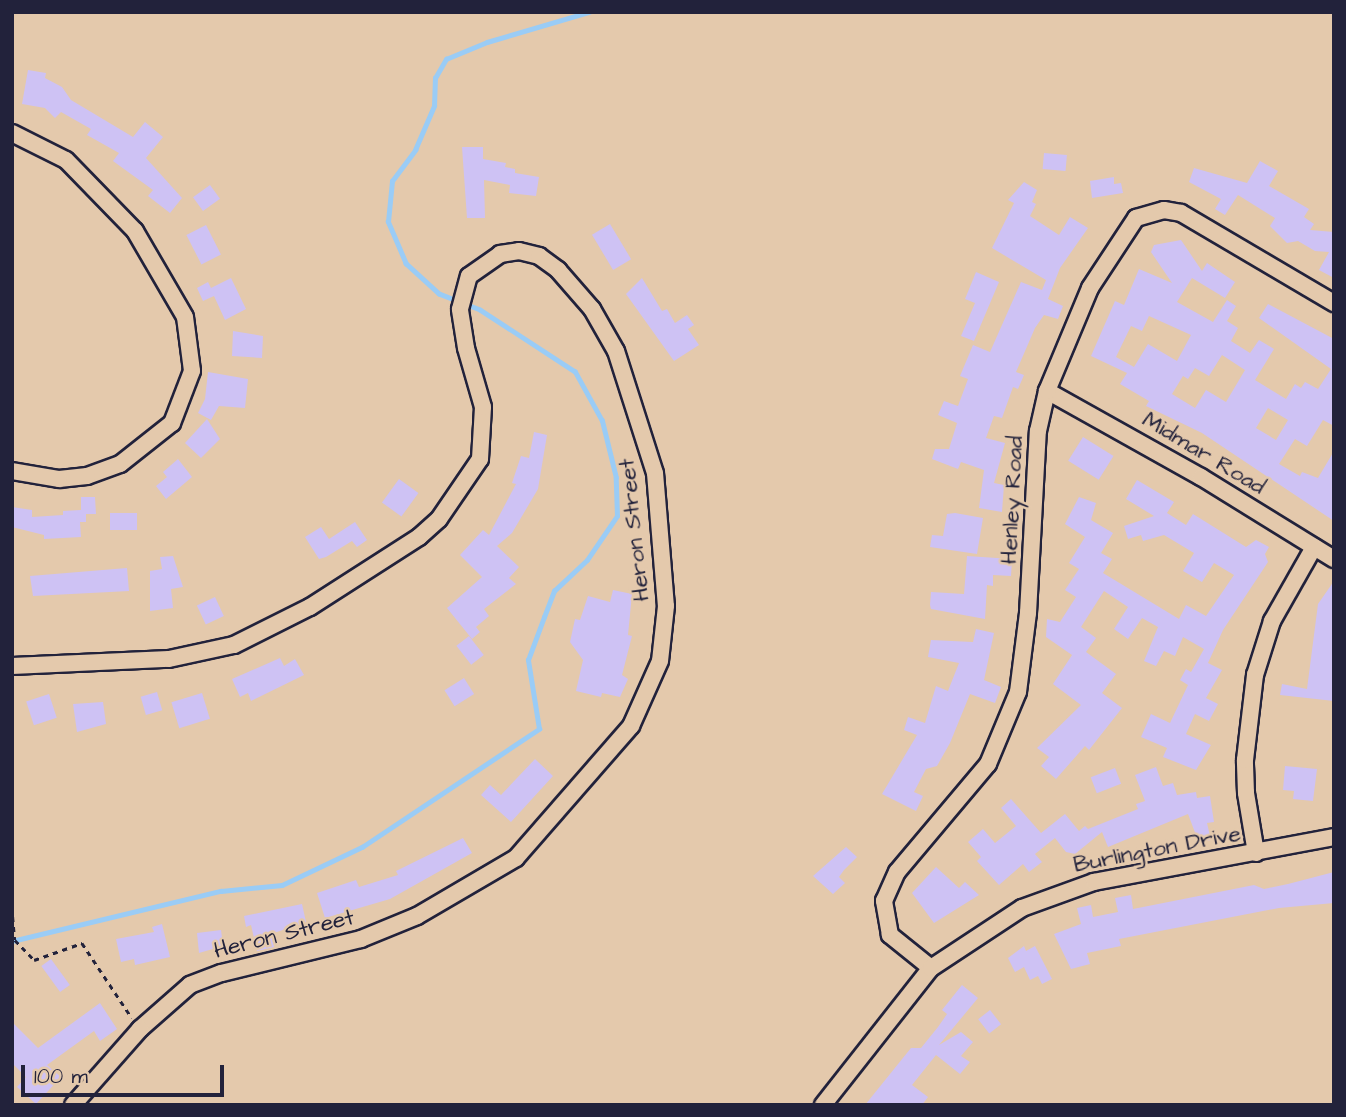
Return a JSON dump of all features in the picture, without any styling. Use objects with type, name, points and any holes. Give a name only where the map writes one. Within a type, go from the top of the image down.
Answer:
[{"type":"street","points":[[12,133],[66,160],[135,231],[185,317],[192,371],[172,424],[120,464],[87,476],[60,479],[12,471]]},
{"type":"street","name":"Henley Road","points":[[931,968],[890,935],[884,901],[897,872],[988,764],[1018,692],[1028,613],[1038,431],[1047,391],[1090,288],[1125,231],[1148,213],[1181,213],[1334,303]]},
{"type":"street","name":"Heron Street","points":[[12,666],[169,659],[234,645],[310,607],[419,537],[439,519],[467,481],[484,445],[483,407],[461,325],[464,283],[482,263],[500,254],[519,251],[539,256],[558,270],[592,309],[616,351],[641,419],[657,494],[666,638],[649,691],[631,726],[516,858],[417,916],[361,939],[205,977],[140,1030],[73,1105]]},
{"type":"street","name":"Midmar Road","points":[[1047,391],[1334,559]]},
{"type":"street","points":[[1256,853],[1245,771],[1255,675],[1272,621],[1314,547]]},
{"type":"street","name":"Burlington Drive","points":[[824,1105],[931,968],[986,929],[1059,893],[1094,882],[1334,837]]},
{"type":"path","points":[[12,907],[15,940],[34,960],[82,943],[140,1030]]},
{"type":"building","points":[[28,70],[46,73],[45,78],[62,87],[71,100],[133,137],[145,122],[163,137],[146,158],[182,198],[170,213],[148,196],[153,190],[113,161],[119,153],[87,135],[91,129],[61,112],[55,118],[45,108],[22,104]]},
{"type":"building","points":[[462,147],[483,147],[483,159],[506,163],[505,167],[515,169],[515,173],[539,177],[536,196],[509,193],[510,185],[484,180],[485,218],[467,218]]},
{"type":"building","points":[[1044,153],[1067,155],[1066,171],[1043,169]]},
{"type":"building","points":[[1260,161],[1278,171],[1269,186],[1309,209],[1304,217],[1314,224],[1310,230],[1334,232],[1334,278],[1319,270],[1329,252],[1315,251],[1298,241],[1287,243],[1270,226],[1275,218],[1238,195],[1225,215],[1215,209],[1221,199],[1189,182],[1194,168],[1247,183]]},
{"type":"building","points":[[1114,177],[1114,184],[1121,183],[1123,193],[1092,198],[1090,181]]},
{"type":"building","points":[[1024,182],[1037,190],[1032,202],[1036,204],[1030,216],[1059,235],[1070,217],[1088,228],[1060,268],[1048,299],[1063,306],[1058,319],[1044,315],[1035,328],[1016,372],[1024,375],[1018,389],[1013,387],[1002,418],[994,416],[986,438],[1005,443],[994,483],[1004,485],[1002,512],[979,508],[984,470],[961,462],[958,469],[932,459],[935,449],[949,449],[957,423],[938,415],[944,401],[958,406],[968,379],[960,376],[973,345],[990,352],[1021,282],[1042,290],[1046,280],[992,248],[1014,203],[1008,200]]},
{"type":"building","points":[[210,185],[220,199],[203,211],[193,197]]},
{"type":"building","points":[[610,224],[631,259],[613,270],[592,235]]},
{"type":"building","points":[[206,225],[221,254],[201,264],[186,235]]},
{"type":"building","points":[[1181,240],[1202,271],[1207,263],[1235,282],[1225,298],[1192,278],[1177,302],[1213,322],[1227,300],[1236,306],[1227,321],[1238,328],[1231,341],[1250,353],[1259,340],[1274,349],[1255,380],[1286,399],[1295,384],[1301,388],[1305,382],[1318,389],[1331,369],[1259,318],[1268,304],[1334,339],[1334,426],[1323,420],[1307,446],[1295,439],[1279,464],[1300,476],[1302,472],[1318,478],[1334,451],[1334,521],[1202,433],[1146,406],[1149,401],[1120,384],[1127,373],[1091,356],[1115,301],[1124,305],[1139,269],[1172,283],[1151,252],[1154,245]],"holes":[[[1149,316],[1191,335],[1177,361],[1148,344],[1134,367],[1116,357],[1131,326],[1142,331]],[[1222,355],[1245,370],[1226,402],[1206,390],[1195,408],[1172,394],[1183,376],[1188,379],[1195,368],[1209,376]],[[1268,408],[1288,420],[1276,440],[1256,428]]]},
{"type":"building","points":[[976,272],[999,282],[974,341],[961,336],[975,303],[965,299]]},
{"type":"building","points":[[231,278],[246,309],[225,320],[214,296],[203,301],[197,288],[208,282],[211,288]]},
{"type":"building","points":[[642,278],[662,311],[667,309],[675,323],[687,315],[694,325],[688,329],[699,345],[674,361],[626,294]]},
{"type":"building","points":[[233,331],[263,336],[262,358],[232,356]]},
{"type":"building","points":[[208,372],[248,379],[245,408],[219,406],[211,420],[198,413],[205,399]]},
{"type":"building","points":[[207,419],[220,439],[201,458],[185,443]]},
{"type":"building","points":[[534,432],[547,435],[538,489],[512,533],[497,546],[519,567],[509,578],[516,584],[484,609],[489,616],[476,627],[480,632],[472,639],[447,608],[482,577],[460,555],[483,530],[489,535],[516,484],[512,483],[521,456],[529,458]]},
{"type":"building","points":[[1083,437],[1114,456],[1099,480],[1068,461]]},
{"type":"building","points":[[178,459],[192,477],[166,499],[156,486],[167,477],[163,472]]},
{"type":"building","points":[[399,479],[418,493],[401,517],[382,502]]},
{"type":"building","points":[[1137,480],[1174,502],[1167,513],[1186,525],[1193,514],[1246,547],[1256,540],[1269,547],[1265,554],[1268,562],[1223,630],[1208,663],[1222,670],[1206,698],[1218,704],[1209,721],[1195,714],[1186,734],[1211,745],[1196,770],[1163,757],[1167,748],[1141,737],[1151,714],[1170,723],[1188,685],[1180,680],[1186,669],[1191,672],[1204,649],[1183,637],[1175,656],[1164,651],[1156,666],[1144,661],[1158,627],[1142,618],[1128,639],[1114,629],[1128,607],[1104,591],[1081,627],[1096,638],[1086,652],[1116,674],[1102,693],[1122,708],[1089,750],[1085,746],[1056,779],[1041,766],[1049,757],[1037,748],[1081,705],[1053,684],[1072,655],[1046,637],[1047,619],[1060,622],[1076,597],[1065,590],[1079,569],[1069,563],[1085,537],[1065,524],[1079,497],[1096,503],[1091,520],[1113,533],[1101,553],[1112,559],[1103,573],[1179,619],[1186,605],[1206,616],[1234,575],[1214,563],[1202,582],[1183,571],[1194,553],[1164,535],[1143,541],[1141,535],[1128,539],[1124,526],[1154,516],[1126,499]]},
{"type":"building","points":[[81,497],[95,497],[96,514],[86,514],[86,522],[80,522],[81,537],[44,539],[44,535],[12,527],[12,507],[32,510],[32,517],[63,515],[63,511],[81,510]]},
{"type":"building","points":[[110,513],[137,513],[137,530],[110,530]]},
{"type":"building","points":[[947,514],[983,518],[977,554],[930,547],[932,535],[943,536]]},
{"type":"building","points":[[355,522],[367,540],[357,547],[352,541],[326,557],[319,559],[305,537],[321,527],[329,539]]},
{"type":"building","points":[[173,556],[183,587],[171,589],[173,608],[150,611],[150,571],[162,569],[160,557]]},
{"type":"building","points":[[967,556],[1012,559],[1011,576],[993,575],[993,586],[987,585],[985,619],[931,609],[931,592],[964,594]]},
{"type":"building","points":[[127,568],[129,591],[33,596],[30,576]]},
{"type":"building","points":[[1334,581],[1334,701],[1280,695],[1282,684],[1307,689],[1318,604]]},
{"type":"building","points":[[613,590],[632,594],[628,635],[632,636],[622,675],[628,679],[620,697],[602,693],[601,697],[576,691],[583,660],[570,642],[575,619],[580,620],[588,596],[610,602]]},
{"type":"building","points":[[215,597],[224,616],[206,624],[197,605]]},
{"type":"building","points":[[976,629],[994,633],[984,680],[1001,687],[995,703],[970,694],[950,743],[937,766],[926,769],[914,792],[923,796],[916,811],[882,794],[917,735],[904,730],[908,717],[925,723],[936,686],[948,691],[959,663],[928,657],[931,640],[973,642]]},
{"type":"building","points":[[469,636],[484,655],[471,665],[456,646]]},
{"type":"building","points":[[280,658],[284,666],[295,659],[304,675],[251,701],[248,693],[240,697],[232,679]]},
{"type":"building","points":[[464,678],[474,694],[455,706],[444,690]]},
{"type":"building","points":[[157,692],[162,710],[146,715],[141,697]]},
{"type":"building","points":[[202,693],[210,719],[179,728],[171,702]]},
{"type":"building","points":[[49,694],[57,718],[34,725],[26,701]]},
{"type":"building","points":[[103,702],[106,724],[77,732],[73,704]]},
{"type":"building","points":[[535,759],[553,776],[511,822],[481,795],[490,785],[501,795]]},
{"type":"building","points":[[1285,766],[1317,769],[1313,801],[1293,799],[1294,791],[1283,790]]},
{"type":"building","points":[[1156,767],[1163,786],[1173,783],[1177,795],[1196,792],[1197,798],[1210,796],[1214,822],[1207,823],[1211,840],[1199,843],[1188,814],[1108,847],[1102,832],[1075,854],[1066,852],[1055,838],[1035,854],[1042,862],[1029,872],[1023,864],[999,885],[977,861],[981,857],[968,842],[983,829],[995,843],[1016,826],[1001,808],[1011,799],[1041,833],[1065,814],[1079,831],[1085,826],[1088,829],[1138,809],[1136,804],[1145,801],[1135,775]]},
{"type":"building","points":[[1115,768],[1121,784],[1097,793],[1091,777]]},
{"type":"building","points":[[463,838],[472,853],[390,899],[325,918],[317,893],[356,880],[359,887],[398,875],[396,871]]},
{"type":"building","points":[[846,847],[857,857],[839,877],[845,883],[833,894],[813,876]]},
{"type":"building","points":[[936,867],[959,888],[965,882],[979,895],[934,923],[912,893]]},
{"type":"building","points":[[1334,872],[1334,903],[1279,908],[1119,939],[1121,946],[1087,953],[1090,964],[1071,969],[1054,934],[1081,924],[1077,908],[1091,905],[1093,917],[1118,912],[1115,898],[1131,895],[1133,909],[1254,885],[1264,889]]},
{"type":"building","points":[[302,904],[306,922],[271,934],[274,947],[257,951],[251,925],[246,927],[244,916]]},
{"type":"building","points":[[162,924],[170,957],[135,965],[134,959],[121,962],[116,939],[154,932],[152,927]]},
{"type":"building","points":[[221,930],[223,946],[199,953],[197,933]]},
{"type":"building","points":[[1024,946],[1026,951],[1035,946],[1052,979],[1042,984],[1038,976],[1030,980],[1024,967],[1015,972],[1008,958]]},
{"type":"building","points":[[51,959],[70,985],[60,992],[41,966]]},
{"type":"building","points":[[962,985],[978,998],[939,1045],[961,1032],[973,1042],[961,1056],[970,1062],[960,1074],[936,1055],[912,1085],[928,1097],[922,1105],[865,1105],[911,1048],[921,1048],[938,1027],[947,1014],[942,1010]]},
{"type":"building","points":[[100,1003],[117,1029],[100,1041],[94,1031],[47,1065],[61,1077],[36,1104],[17,1087],[26,1077],[12,1063],[12,1022],[38,1048]]},
{"type":"building","points":[[990,1010],[1001,1024],[989,1033],[978,1019]]},
{"type":"waterway","points":[[12,941],[221,891],[282,885],[362,847],[539,729],[528,660],[554,591],[587,560],[617,516],[616,478],[602,421],[575,372],[480,310],[439,294],[406,264],[388,222],[392,181],[415,150],[434,106],[435,78],[446,59],[487,42],[589,12]]}]
